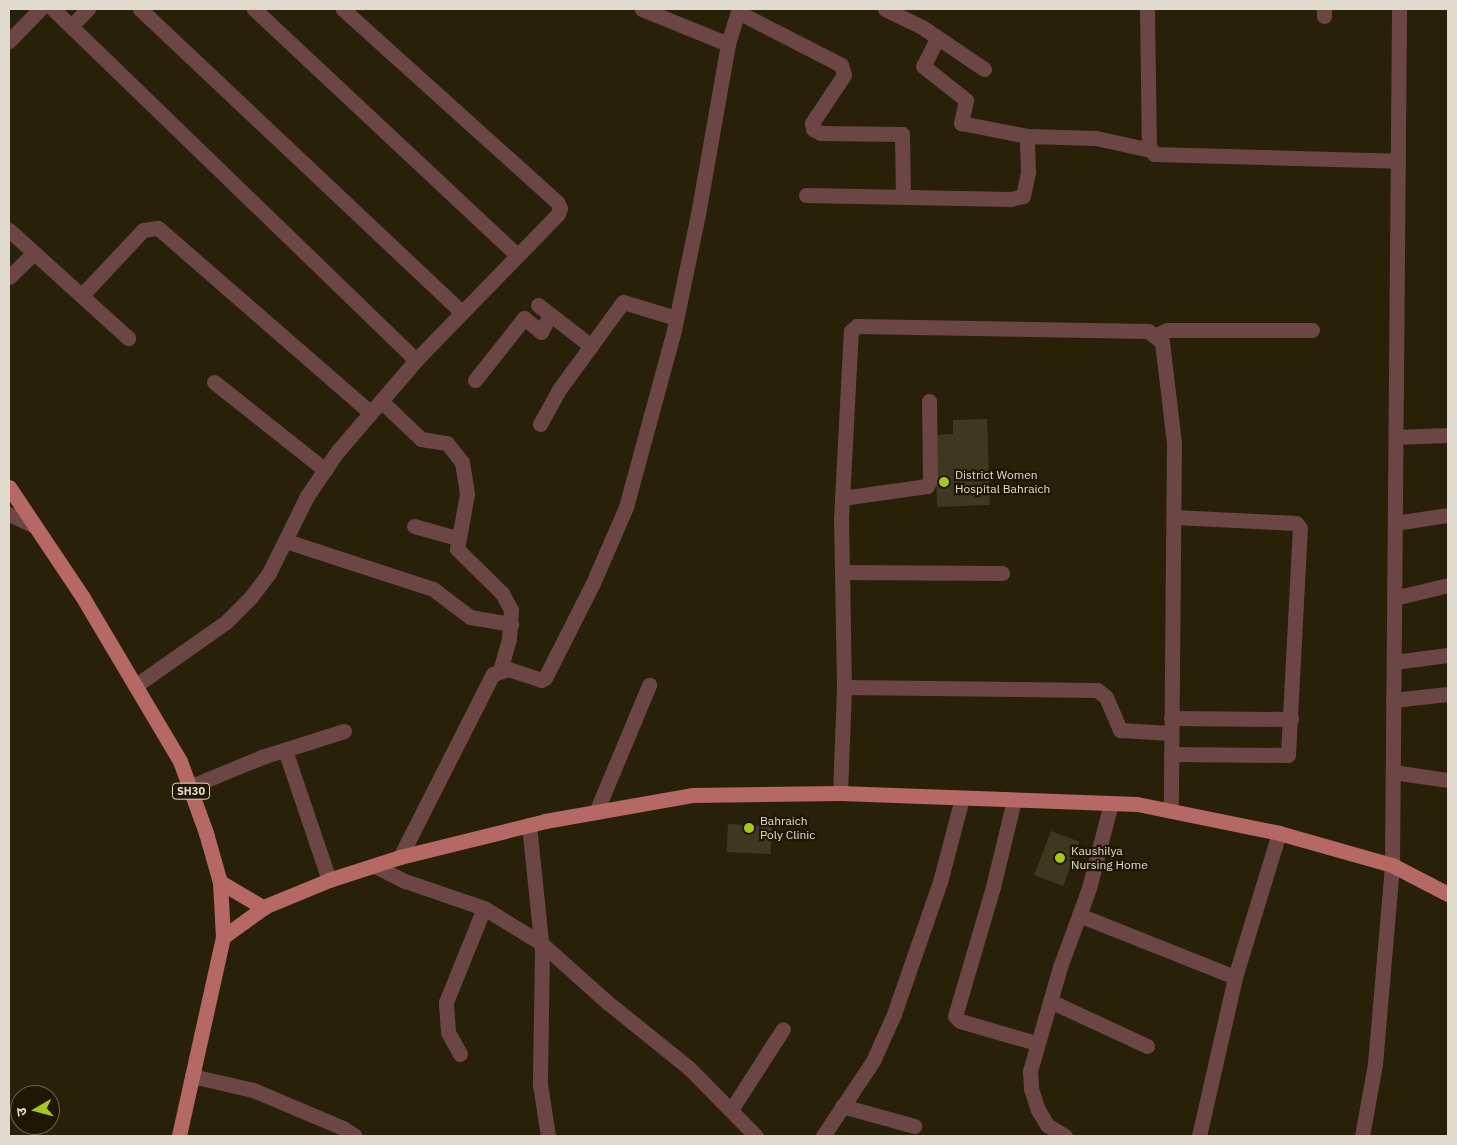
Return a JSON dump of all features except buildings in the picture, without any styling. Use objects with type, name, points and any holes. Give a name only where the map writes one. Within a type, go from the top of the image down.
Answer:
[{"type":"main road","name":"SH30","points":[[9,487],[135,686],[180,761],[220,882],[223,938],[179,1136]]},
{"type":"main road","points":[[223,938],[264,908],[329,880],[400,857],[529,825],[692,795],[840,793],[1111,803],[1171,811],[1279,832],[1392,865],[1448,894]]},
{"type":"main road","points":[[220,882],[264,908]]},
{"type":"street","points":[[9,41],[40,9]]},
{"type":"street","points":[[53,9],[416,360]]},
{"type":"street","points":[[71,26],[88,9]]},
{"type":"street","points":[[140,9],[461,312]]},
{"type":"street","points":[[254,9],[518,255]]},
{"type":"street","points":[[135,686],[226,622],[270,573],[307,496],[325,470],[416,360],[558,214],[560,208],[556,202],[343,9]]},
{"type":"street","points":[[642,9],[728,44]]},
{"type":"street","points":[[885,9],[911,21],[984,69]]},
{"type":"street","points":[[1147,9],[1150,150]]},
{"type":"street","points":[[1362,1136],[1375,1064],[1392,865],[1399,9]]},
{"type":"street","points":[[400,857],[493,674],[500,670],[545,678],[594,584],[626,507],[676,318],[698,214],[728,44],[739,10],[841,65],[844,75],[812,123],[813,128],[821,133],[902,134],[903,195]]},
{"type":"street","points":[[937,39],[923,66],[966,100],[961,123],[1026,136],[1096,138],[1150,150],[1154,154],[1398,161]]},
{"type":"street","points":[[806,194],[1011,199],[1023,196],[1028,172],[1026,136]]},
{"type":"street","points":[[82,295],[143,230],[158,228],[376,407],[421,439],[447,444],[458,454],[467,494],[457,538],[459,553],[508,602],[511,624],[500,670]]},
{"type":"street","points":[[9,230],[128,338]]},
{"type":"street","points":[[9,277],[34,253]]},
{"type":"street","points":[[540,424],[558,391],[623,302],[676,318]]},
{"type":"street","points":[[538,305],[591,346]]},
{"type":"street","points":[[475,380],[524,318],[541,332],[550,315]]},
{"type":"street","points":[[840,793],[844,687],[842,498],[853,328],[1148,331],[1156,335],[1162,342],[1174,442],[1171,811]]},
{"type":"street","points":[[1156,335],[1167,330],[1312,330]]},
{"type":"street","points":[[214,382],[325,470]]},
{"type":"street","points":[[842,498],[927,486],[930,480],[929,401]]},
{"type":"street","points":[[1396,437],[1448,435]]},
{"type":"street","points":[[9,514],[35,526]]},
{"type":"street","points":[[1395,523],[1448,515]]},
{"type":"street","points":[[1171,754],[1286,756],[1291,720],[1299,525],[1173,517]]},
{"type":"street","points":[[414,526],[457,538]]},
{"type":"street","points":[[286,540],[433,590],[470,617],[511,624]]},
{"type":"street","points":[[842,572],[1002,573]]},
{"type":"street","points":[[1394,598],[1448,585]]},
{"type":"street","points":[[1394,662],[1448,655]]},
{"type":"street","points":[[596,812],[649,685]]},
{"type":"street","points":[[844,687],[1097,690],[1106,697],[1120,730],[1291,720]]},
{"type":"street","points":[[1394,700],[1448,694]]},
{"type":"street","points":[[189,787],[285,750],[344,731]]},
{"type":"street","points":[[285,750],[329,880]]},
{"type":"street","points":[[1393,772],[1448,780]]},
{"type":"street","points":[[823,1136],[873,1062],[894,1014],[940,882],[962,798]]},
{"type":"street","points":[[1014,800],[993,887],[955,1016],[960,1021],[1036,1043]]},
{"type":"street","points":[[1065,1136],[1046,1125],[1031,1089],[1036,1043],[1079,915],[1111,803]]},
{"type":"street","points":[[529,825],[541,943],[540,1084],[548,1136]]},
{"type":"street","points":[[1199,1136],[1236,977],[1279,832]]},
{"type":"street","points":[[375,866],[406,881],[484,908],[541,943],[607,1002],[689,1068],[756,1136]]},
{"type":"street","points":[[460,1054],[448,1032],[446,1002],[484,908]]},
{"type":"street","points":[[1079,915],[1236,977]]},
{"type":"street","points":[[1050,1001],[1147,1046]]},
{"type":"street","points":[[731,1110],[783,1029]]},
{"type":"street","points":[[192,1076],[253,1090],[343,1128],[355,1136]]},
{"type":"street","points":[[842,1106],[914,1126]]},
{"type":"place","name":"District Women Hospital Bahraich","points":[[944,482]]},
{"type":"place","name":"Bahraich Poly Clinic","points":[[749,828]]},
{"type":"place","name":"Kaushilya Nursing Home","points":[[1060,858]]}]
